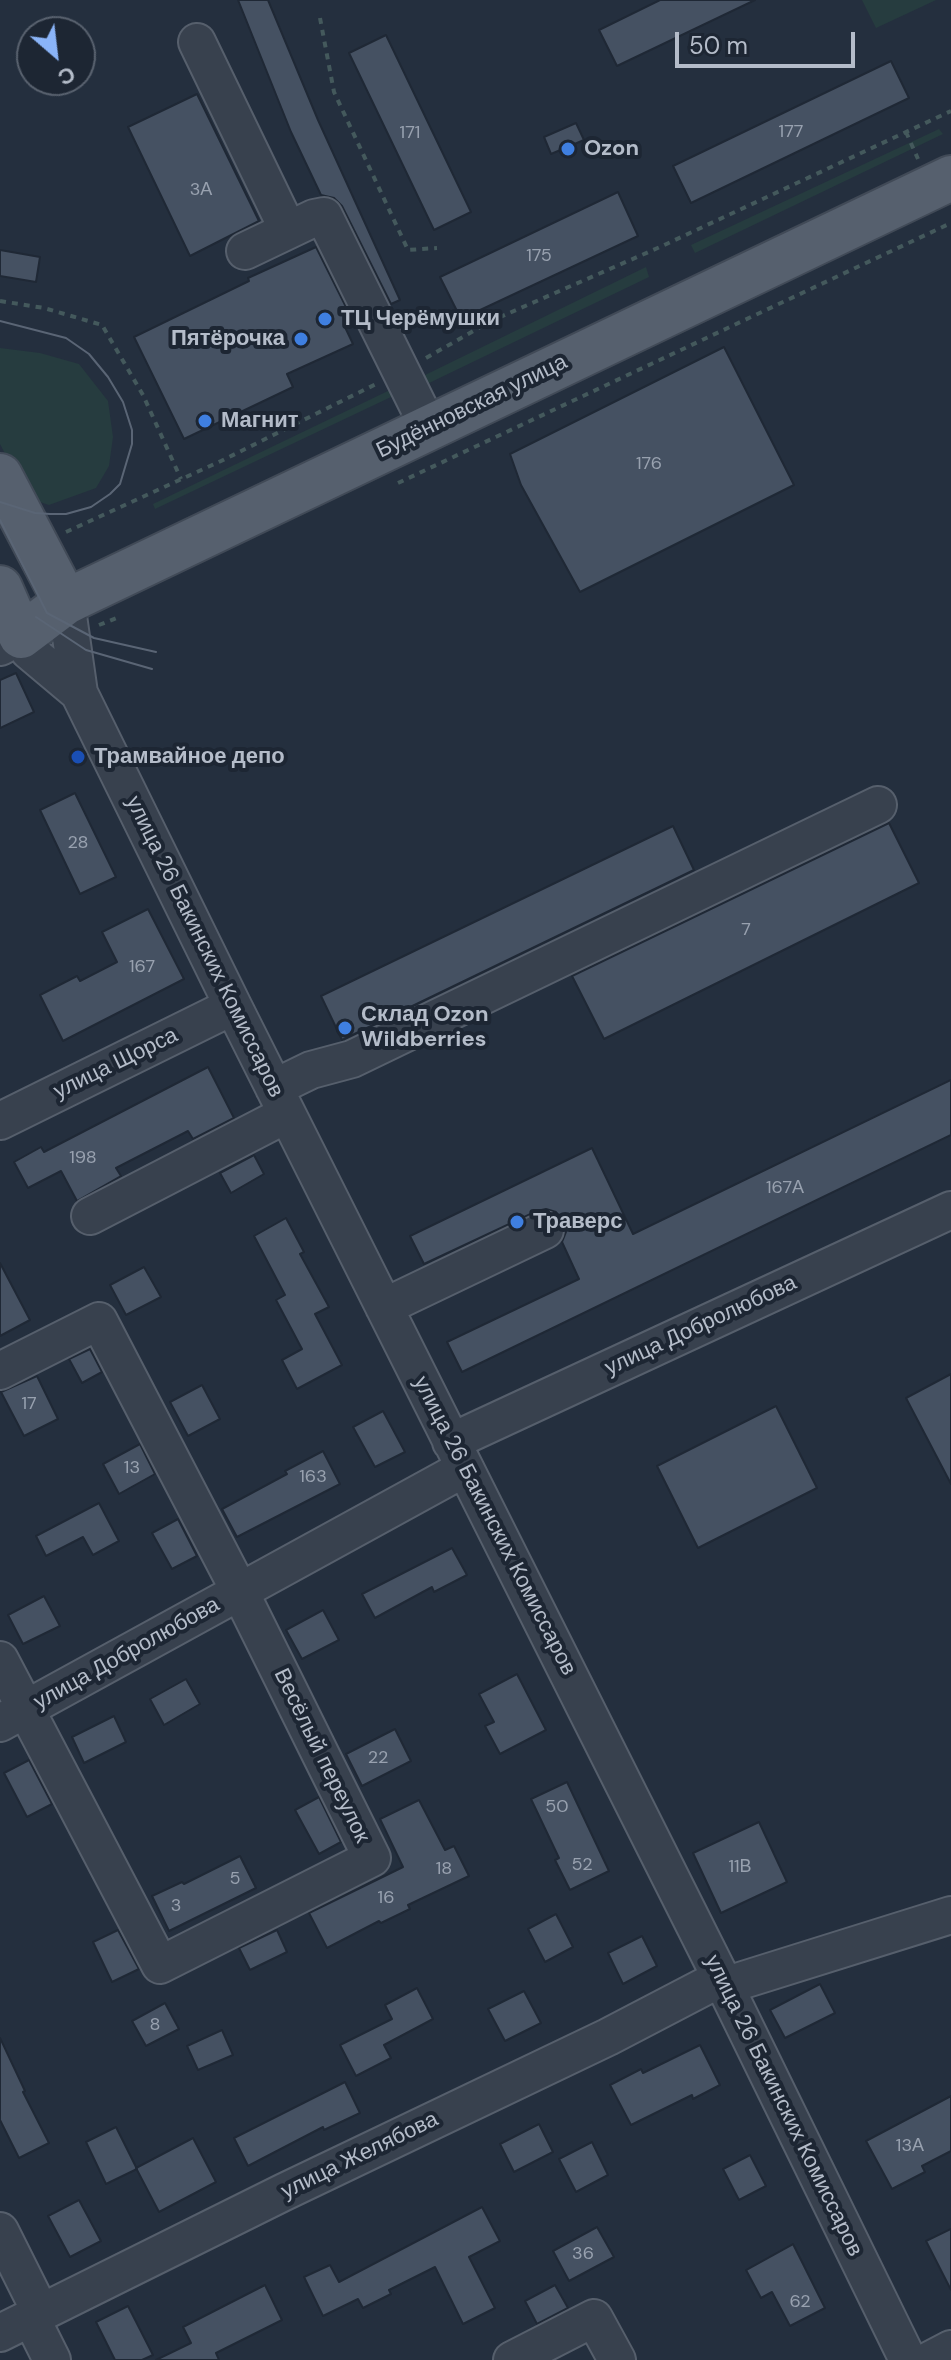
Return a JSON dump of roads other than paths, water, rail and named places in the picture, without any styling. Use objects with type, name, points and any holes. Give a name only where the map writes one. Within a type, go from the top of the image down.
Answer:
[{"type":"main road","name":"Будённовская улица","points":[[11,642],[66,602],[951,178]]},
{"type":"main road","name":"улица 26 Бакинских Комиссаров","points":[[0,476],[66,602]]},
{"type":"main road","name":"улица 26 Бакинских Комиссаров","points":[[0,588],[11,642]]},
{"type":"street","points":[[197,42],[288,230]]},
{"type":"street","points":[[245,251],[324,216],[429,428]]},
{"type":"street","name":"улица 26 Бакинских Комиссаров","points":[[66,602],[79,693],[908,2360]]},
{"type":"street","name":"улица 26 Бакинских Комиссаров","points":[[11,642],[29,651],[79,693]]},
{"type":"street","points":[[90,1216],[280,1101],[311,1070],[352,1059],[878,805]]},
{"type":"street","name":"улица Щорса","points":[[0,1121],[233,1006]]},
{"type":"street","name":"улица Добролюбова","points":[[13,1716],[240,1592],[458,1455],[951,1210]]},
{"type":"street","points":[[384,1307],[545,1230]]},
{"type":"street","name":"Весёлый переулок","points":[[0,1371],[99,1321],[240,1592],[372,1858],[160,1965],[13,1716],[0,1660]]},
{"type":"street","name":"улица Желябова","points":[[24,2321],[284,2192],[722,1982],[951,1915]]},
{"type":"street","points":[[0,2231],[24,2321],[52,2360]]},
{"type":"street","points":[[512,2360],[594,2318],[617,2360]]},
{"type":"street","points":[[930,2360],[951,2349]]},
{"type":"tram line","points":[[0,321],[66,338],[89,354],[123,402],[132,430],[132,444],[120,484],[91,507],[66,514],[50,514],[35,513],[0,502]]},
{"type":"tram line","points":[[0,520],[47,613],[94,638],[156,652]]},
{"type":"tram line","points":[[36,617],[86,650],[152,669]]},
{"type":"place","name":"Ozon","points":[[568,149]]},
{"type":"place","name":"ТЦ Черёмушки","points":[[325,319]]},
{"type":"place","name":"Пятёрочка","points":[[301,339]]},
{"type":"place","name":"Магнит","points":[[205,421]]},
{"type":"place","name":"Трамвайное депо","points":[[78,757]]},
{"type":"place","name":"Склад Ozon Wildberries","points":[[345,1028]]},
{"type":"place","name":"Траверс","points":[[517,1222]]}]
